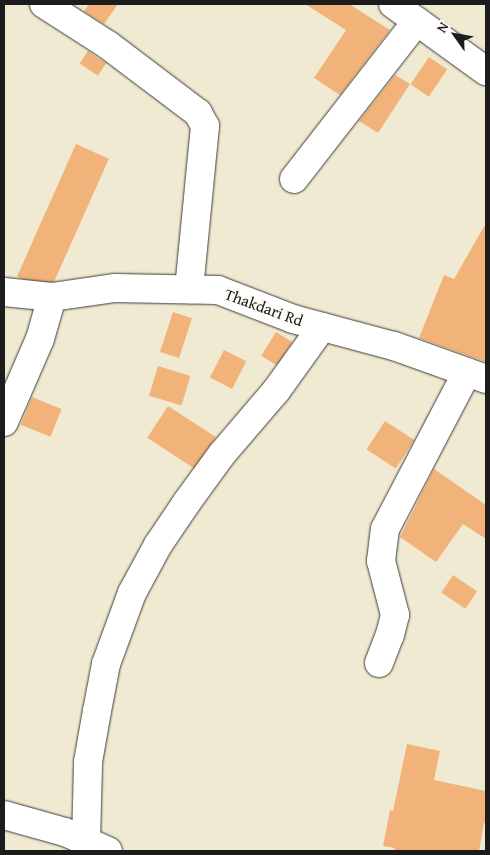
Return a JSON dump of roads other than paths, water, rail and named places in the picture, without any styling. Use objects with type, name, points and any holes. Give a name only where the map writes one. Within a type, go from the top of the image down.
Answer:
[{"type":"street","points":[[44,4],[108,45],[198,113],[204,126],[188,289]]},
{"type":"street","points":[[393,4],[482,61]]},
{"type":"street","points":[[294,179],[417,21]]},
{"type":"street","name":"Thakdari Rd","points":[[4,292],[52,297],[115,288],[218,290],[293,319],[394,346],[477,375]]},
{"type":"street","points":[[4,422],[40,339],[52,297]]},
{"type":"street","points":[[4,815],[65,832],[97,846],[88,762],[106,664],[132,592],[158,545],[187,502],[222,454],[276,391],[322,327]]},
{"type":"street","points":[[379,663],[390,635],[395,615],[381,561],[385,529],[477,375]]}]
